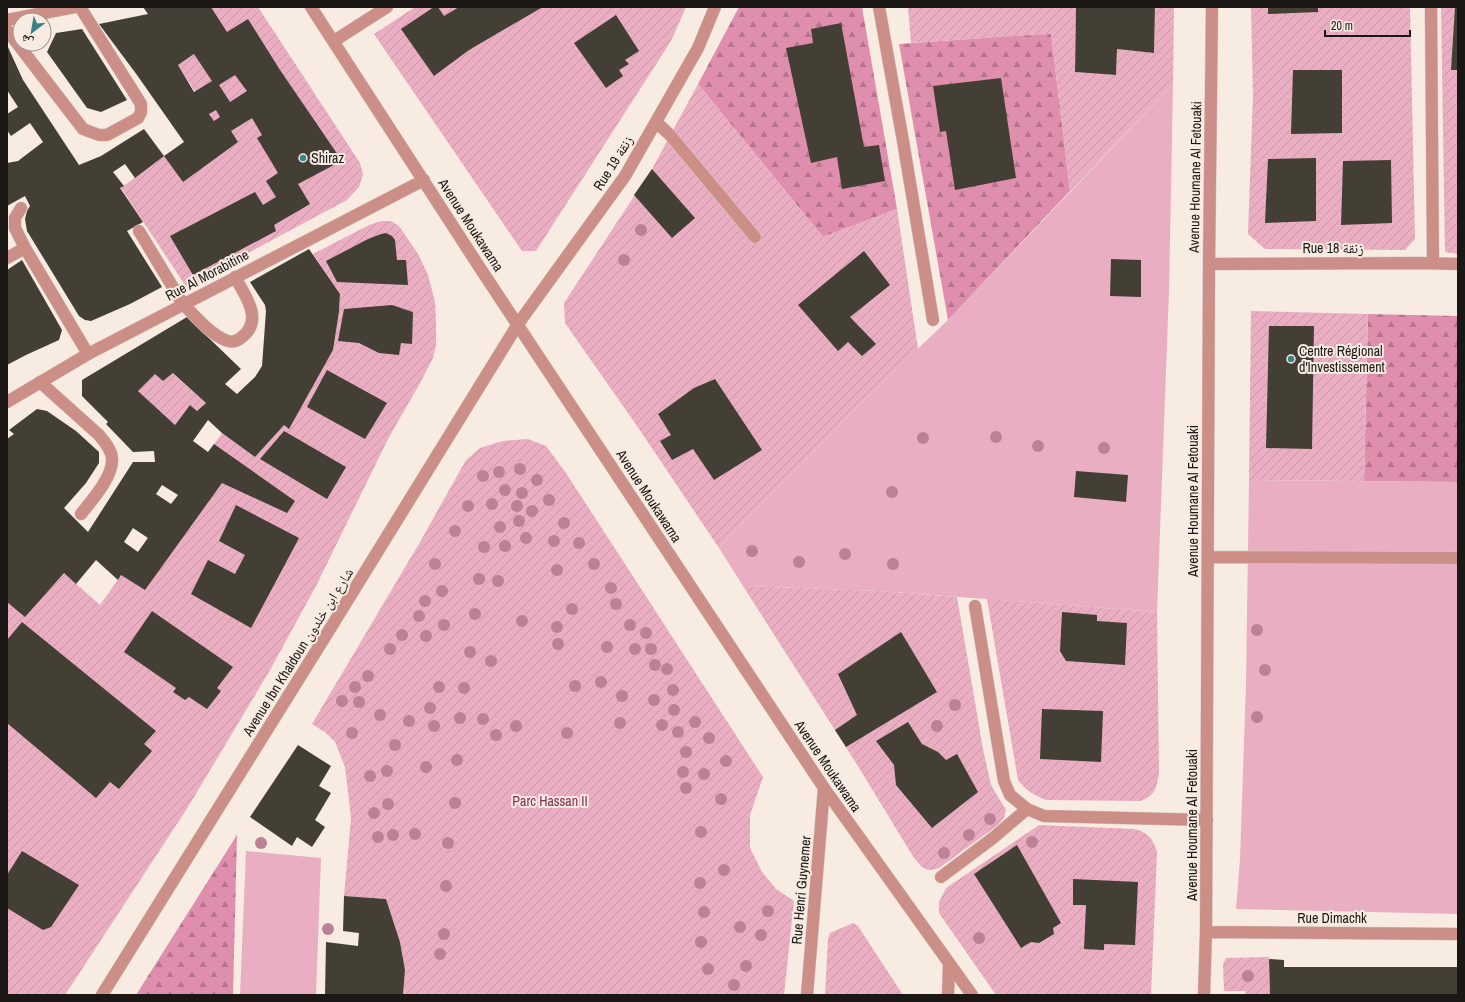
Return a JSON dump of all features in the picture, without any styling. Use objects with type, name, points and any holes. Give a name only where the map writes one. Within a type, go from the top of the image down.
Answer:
[{"type":"street","points":[[7,20],[75,7]]},
{"type":"street","points":[[7,30],[83,129],[99,136],[107,135],[138,118],[141,112],[141,104],[80,7]]},
{"type":"street","name":"Avenue Moukawama","points":[[311,7],[824,788],[972,995]]},
{"type":"street","points":[[334,41],[387,7]]},
{"type":"street","name":"Rue 19 زنقة","points":[[518,324],[625,176],[698,48],[715,7]]},
{"type":"street","points":[[879,7],[933,320]]},
{"type":"street","name":"Avenue Houmane Al Fetouaki","points":[[1204,995],[1207,820],[1209,264],[1212,7]]},
{"type":"street","points":[[1431,7],[1433,263]]},
{"type":"street","points":[[656,122],[670,135],[755,237]]},
{"type":"street","name":"Rue Al Morabitine","points":[[7,402],[88,354],[424,180]]},
{"type":"street","points":[[21,208],[15,218],[16,228],[25,248],[88,354]]},
{"type":"street","points":[[139,231],[183,304],[210,330],[226,341],[238,341],[247,334],[252,323],[253,311],[235,277]]},
{"type":"street","points":[[7,258],[25,248]]},
{"type":"street","name":"Rue 18 زنقة","points":[[1209,264],[1458,264]]},
{"type":"street","name":"Avenue Ibn Khaldoun شارع ابن خلدون","points":[[102,995],[518,324]]},
{"type":"street","points":[[40,382],[99,435],[106,443],[112,458],[111,472],[81,514]]},
{"type":"street","points":[[1208,558],[1458,558]]},
{"type":"street","points":[[975,606],[1004,781],[1010,795],[1027,809],[1044,816],[1207,820]]},
{"type":"street","name":"Rue Henri Guynemer","points":[[807,995],[824,788]]},
{"type":"street","points":[[941,877],[994,838],[1027,809]]},
{"type":"street","name":"Rue Dimachk","points":[[1206,932],[1458,934]]},
{"type":"street","points":[[948,995],[949,962]]},
{"type":"green space","points":[[211,7],[258,7],[360,163],[363,174],[359,187],[347,200],[187,288],[121,188],[164,156],[183,181],[238,142],[220,117],[214,121],[178,65],[227,32]]},
{"type":"green space","points":[[415,7],[686,7],[671,41],[536,251],[522,251],[374,34]]},
{"type":"green space","points":[[739,7],[862,7],[897,209],[823,237],[698,84]]},
{"type":"green space","points":[[908,7],[1076,7],[1075,72],[1116,75],[1117,49],[1154,53],[1155,7],[1174,7],[1173,84],[1070,191],[1051,34],[911,43]]},
{"type":"green space","points":[[1251,7],[1410,7],[1415,239],[1405,250],[1265,249],[1248,234],[1253,96]]},
{"type":"green space","points":[[1441,7],[1458,7],[1458,254],[1445,252]]},
{"type":"green space","points":[[1051,33],[1070,191],[948,320],[899,44]]},
{"type":"green space","points":[[698,84],[823,237],[897,209],[918,349],[860,404],[719,548],[637,426],[565,323],[564,303],[652,169]]},
{"type":"green space","points":[[1173,84],[1169,290],[1157,612],[880,591],[743,586],[719,548],[860,404],[948,320]]},
{"type":"green space","points":[[381,221],[391,221],[399,226],[418,254],[428,275],[435,302],[436,345],[433,358],[389,437],[316,586],[270,670],[188,807],[65,995],[7,995],[7,544],[64,573],[100,605],[222,433],[255,457],[284,425],[289,428],[333,350],[339,312],[340,294],[313,254],[369,225]]},
{"type":"green space","points":[[1251,311],[1368,314],[1364,481],[1249,480]]},
{"type":"green space","points":[[1368,314],[1458,316],[1458,482],[1364,481]]},
{"type":"green space","points":[[173,373],[206,403],[197,411],[190,405],[175,425],[138,391],[155,374],[163,381]]},
{"type":"green space","name":"Parc Hassan II","points":[[528,439],[546,446],[566,473],[763,777],[750,815],[750,848],[762,872],[776,889],[794,901],[784,995],[403,995],[405,970],[400,942],[386,899],[344,896],[351,818],[345,767],[335,742],[326,733],[312,724],[420,542],[466,460],[480,448],[503,441]]},
{"type":"green space","points":[[1249,480],[1458,482],[1458,914],[1236,909],[1240,859],[1246,684]]},
{"type":"green space","points":[[743,586],[880,591],[957,597],[983,749],[991,785],[1006,810],[1004,818],[998,825],[939,868],[927,870],[922,867],[914,858],[856,763]]},
{"type":"green space","points":[[987,599],[1157,612],[1159,774],[1156,787],[1150,796],[1141,801],[1047,800],[1031,793],[1021,784],[1018,780]]},
{"type":"green space","points":[[1039,825],[1134,829],[1146,834],[1154,843],[1157,852],[1151,995],[996,995],[939,913],[939,902],[946,888]]},
{"type":"green space","points":[[237,835],[233,995],[136,995]]},
{"type":"green space","points":[[246,851],[321,858],[316,995],[240,995]]},
{"type":"green space","points":[[853,923],[858,926],[903,995],[825,995],[828,939],[830,933]]},
{"type":"green space","points":[[1269,957],[1270,995],[1246,995],[1245,991],[1224,991],[1223,964],[1226,958]]},
{"type":"building","points":[[143,7],[211,7],[227,32],[248,19],[280,70],[338,155],[337,161],[332,166],[298,184],[310,204],[274,225],[276,231],[193,275],[170,236],[255,192],[263,205],[276,197],[266,181],[278,173],[257,138],[262,135],[252,118],[231,131],[238,142],[183,182],[164,156],[184,142],[99,24],[148,14]],"holes":[[[194,54],[212,81],[194,92],[178,65]],[[235,75],[247,91],[230,102],[219,85]],[[216,110],[220,117],[214,121],[209,114]]]},
{"type":"building","points":[[434,7],[438,7],[444,16],[459,7],[541,8],[469,50],[434,76],[401,29]]},
{"type":"building","points":[[1076,7],[1155,7],[1154,53],[1117,49],[1116,75],[1075,72]]},
{"type":"building","points":[[1268,7],[1318,7],[1318,12],[1268,14]]},
{"type":"building","points":[[1455,7],[1458,7],[1458,70],[1451,70]]},
{"type":"building","points":[[616,15],[639,51],[625,60],[629,64],[619,70],[623,76],[606,88],[574,43]]},
{"type":"building","points":[[841,23],[864,147],[879,145],[885,181],[842,189],[837,157],[811,163],[786,48],[813,43],[811,29]]},
{"type":"building","points":[[82,29],[127,100],[101,112],[87,108],[47,52],[52,52],[52,41],[56,33]]},
{"type":"building","points":[[7,45],[23,80],[79,165],[101,156],[144,129],[164,156],[135,178],[125,164],[113,172],[124,186],[120,188],[143,222],[127,231],[162,287],[130,304],[91,321],[85,320],[79,316],[27,231],[25,219],[30,206],[25,196],[7,206],[7,163],[18,161],[43,142],[30,123],[11,136],[7,130],[7,114],[18,107],[7,90]]},
{"type":"building","points":[[1293,70],[1342,70],[1342,133],[1291,134]]},
{"type":"building","points":[[1001,78],[1016,178],[955,190],[946,131],[940,132],[933,86]]},
{"type":"building","points":[[1316,158],[1316,221],[1265,223],[1268,159]]},
{"type":"building","points":[[1391,160],[1392,223],[1341,225],[1343,161]]},
{"type":"building","points":[[652,169],[695,218],[672,238],[634,195]]},
{"type":"building","points":[[386,233],[392,236],[395,240],[397,260],[406,260],[408,285],[337,282],[326,261],[368,239]]},
{"type":"building","points":[[309,249],[340,294],[339,312],[333,350],[289,429],[284,425],[255,457],[222,433],[208,420],[193,441],[208,452],[214,444],[295,501],[287,513],[222,483],[145,590],[121,575],[118,580],[96,560],[76,584],[64,573],[25,617],[7,602],[7,439],[14,434],[9,430],[37,409],[47,411],[76,431],[99,452],[99,463],[86,483],[64,508],[88,532],[133,462],[155,462],[154,451],[133,452],[106,424],[108,422],[82,396],[82,380],[187,317],[241,369],[225,384],[237,394],[255,377],[262,366],[266,311],[265,305],[250,282]],"holes":[[[173,373],[206,403],[197,411],[190,405],[175,425],[138,391],[155,374],[163,381]],[[162,485],[178,495],[171,504],[156,494]],[[133,528],[148,538],[138,552],[124,542]]]},
{"type":"building","points":[[864,251],[890,285],[850,317],[876,344],[862,356],[848,342],[838,351],[798,305]]},
{"type":"building","points":[[1111,259],[1141,260],[1141,297],[1110,296]]},
{"type":"building","points":[[22,260],[62,330],[59,340],[7,365],[7,270]]},
{"type":"building","points":[[392,305],[413,312],[412,344],[401,343],[399,355],[379,353],[359,343],[338,341],[344,309]]},
{"type":"building","name":"Centre Régional d'Investissement","points":[[1269,326],[1314,326],[1312,449],[1266,448]]},
{"type":"building","points":[[327,370],[387,403],[365,439],[307,407]]},
{"type":"building","points":[[715,379],[762,450],[714,480],[693,449],[672,460],[660,441],[671,435],[658,414],[694,388]]},
{"type":"building","points":[[284,431],[346,467],[327,499],[260,459]]},
{"type":"building","points":[[1076,471],[1128,475],[1126,502],[1074,497]]},
{"type":"building","points":[[236,505],[299,538],[251,628],[191,594],[208,560],[235,574],[245,555],[219,541]]},
{"type":"building","points":[[152,611],[233,667],[217,688],[221,691],[207,709],[189,697],[185,700],[173,692],[176,688],[124,652]]},
{"type":"building","points":[[1062,612],[1097,615],[1097,621],[1127,623],[1125,665],[1066,661],[1060,651]]},
{"type":"building","points":[[22,622],[156,731],[144,744],[152,751],[119,789],[110,782],[96,798],[7,723],[7,640]]},
{"type":"building","points":[[901,632],[937,692],[846,747],[835,730],[857,715],[838,674]]},
{"type":"building","points":[[1042,709],[1103,711],[1101,762],[1040,759]]},
{"type":"building","points":[[908,722],[922,744],[938,752],[946,760],[957,754],[978,792],[932,828],[896,785],[894,765],[876,741]]},
{"type":"building","points":[[298,745],[331,766],[319,786],[331,793],[315,820],[325,827],[312,847],[297,837],[292,846],[250,817]]},
{"type":"building","points":[[1017,845],[1061,923],[1053,928],[1054,934],[1039,943],[1031,942],[1021,948],[974,874]]},
{"type":"building","points":[[22,851],[79,885],[51,927],[43,930],[7,908],[7,875]]},
{"type":"building","points":[[1073,879],[1138,882],[1135,945],[1104,944],[1104,950],[1084,949],[1086,905],[1073,905]]},
{"type":"building","points":[[344,896],[386,899],[400,942],[405,970],[403,995],[325,995],[326,942],[358,946],[359,933],[343,931]]},
{"type":"building","points":[[1269,959],[1284,960],[1284,967],[1458,967],[1458,995],[1270,995]]},
{"type":"place","name":"Shiraz","points":[[303,158]]},
{"type":"place","name":"Centre Régional d'Investissement","points":[[1291,359]]}]
